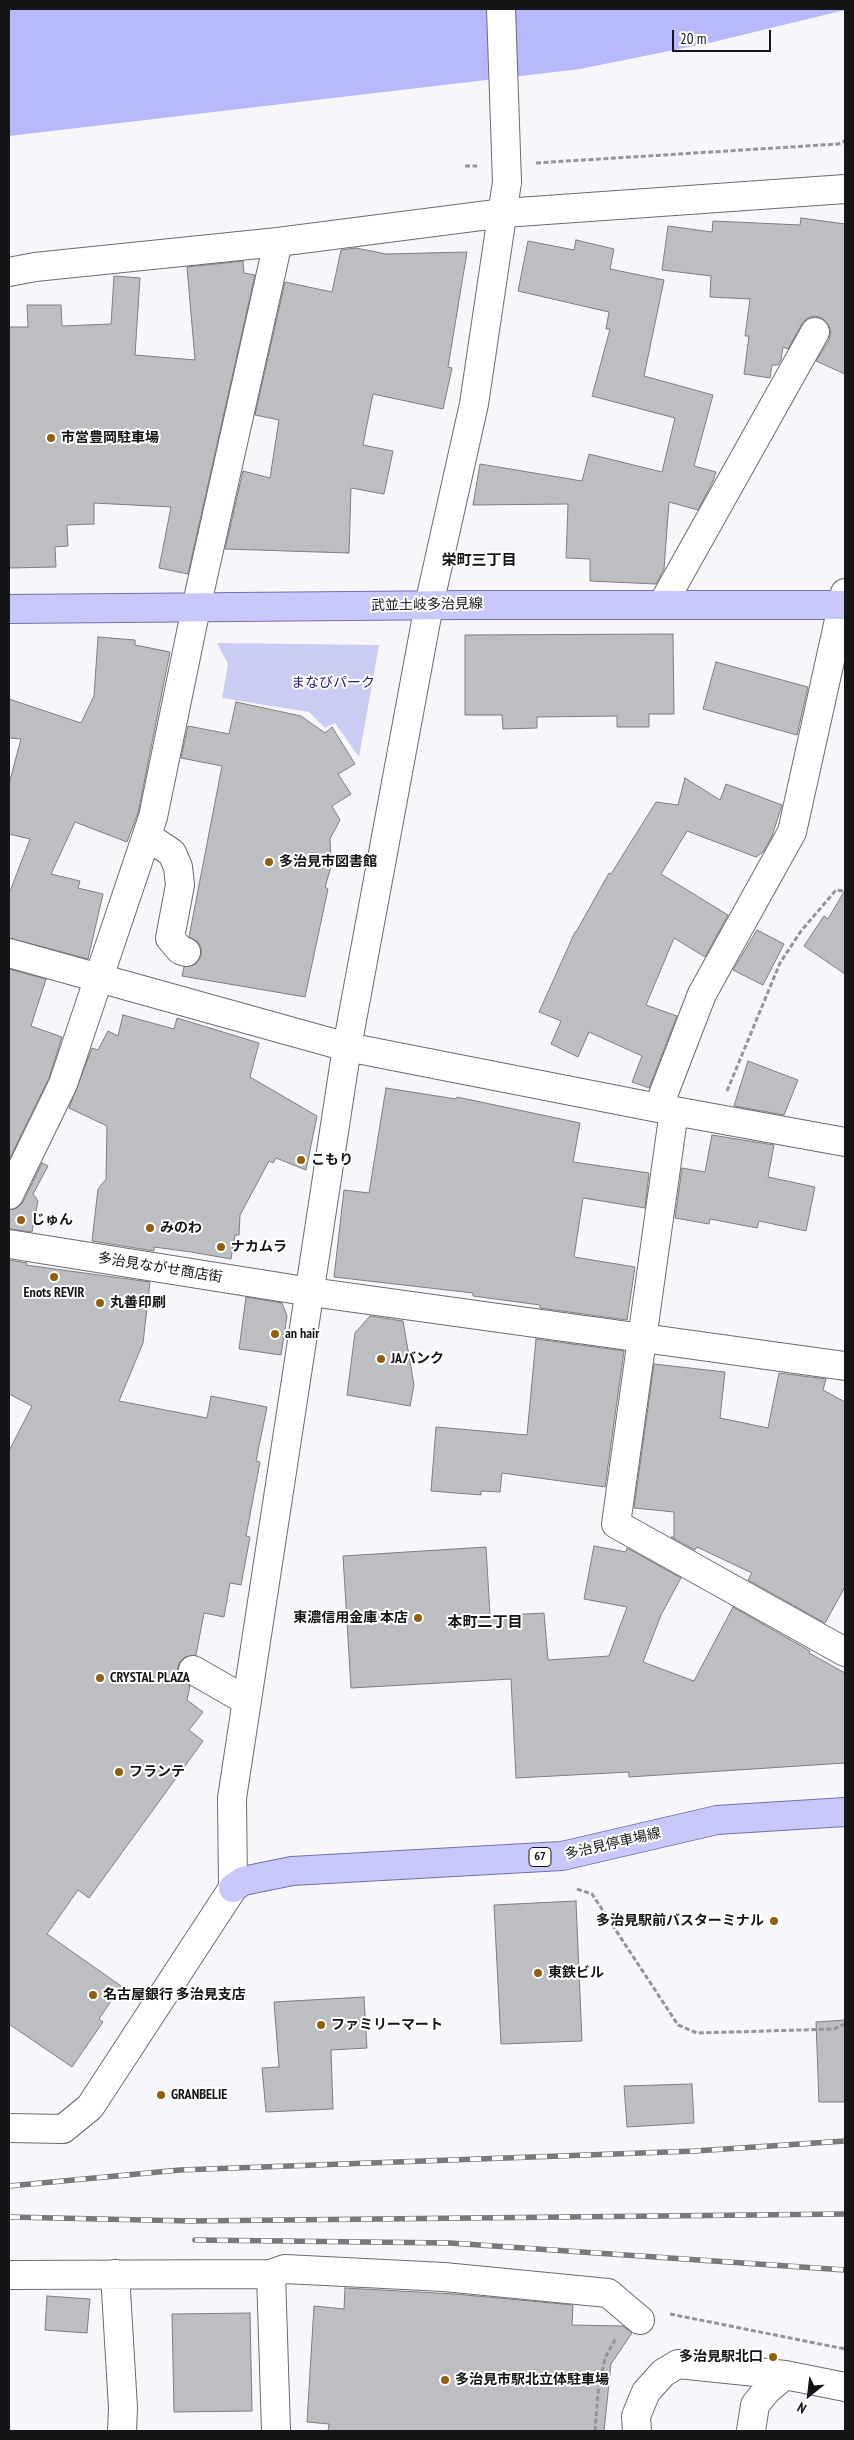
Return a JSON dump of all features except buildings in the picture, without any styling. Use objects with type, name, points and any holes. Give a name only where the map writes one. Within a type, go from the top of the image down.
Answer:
[{"type":"main road","name":"武並土岐多治見線","points":[[9,609],[662,605],[844,601]]},
{"type":"main road","name":"多治見停車場線","points":[[233,1888],[243,1881],[292,1871],[562,1856],[717,1820],[845,1812]]},
{"type":"street","points":[[9,2128],[63,2128],[90,2107],[233,1888],[232,1798],[347,1047],[429,605],[474,404],[504,213],[507,182],[501,9]]},
{"type":"street","points":[[9,272],[278,242],[504,213],[845,189]]},
{"type":"street","points":[[9,1195],[63,1084],[147,836],[278,242]]},
{"type":"street","points":[[662,605],[816,332]]},
{"type":"street","points":[[844,601],[792,832],[702,994],[666,1110],[643,1336],[616,1524],[845,1652]]},
{"type":"street","points":[[147,836],[172,853],[178,867],[180,885],[170,938],[180,950],[186,952]]},
{"type":"street","points":[[9,953],[99,976],[347,1047],[666,1110],[845,1142]]},
{"type":"street","name":"多治見ながせ商店街","points":[[9,1244],[311,1292],[643,1336],[845,1366]]},
{"type":"street","points":[[193,1670],[248,1701]]},
{"type":"street","points":[[9,2275],[270,2274],[285,2269],[444,2277],[608,2293],[640,2320]]},
{"type":"street","points":[[115,2274],[123,2408],[122,2431]]},
{"type":"street","points":[[270,2274],[276,2431]]},
{"type":"street","points":[[637,2431],[636,2416],[646,2392],[663,2372],[678,2364],[785,2375],[845,2387]]},
{"type":"street","points":[[751,2431],[755,2405],[767,2390],[785,2375]]},
{"type":"path","points":[[528,163],[838,144],[845,141]]},
{"type":"path","points":[[465,166],[483,165]]},
{"type":"path","points":[[716,1119],[780,963],[801,932],[836,890],[845,891]]},
{"type":"path","points":[[577,1889],[592,1894],[678,2025],[696,2033],[834,2029],[845,2024]]},
{"type":"green space","name":"まなびパーク","points":[[217,643],[379,645],[359,757],[335,723],[325,728],[309,712],[222,698],[228,664]]},
{"type":"water","points":[[9,9],[845,10],[709,43],[580,69],[9,136]]},
{"type":"railway","points":[[9,2186],[180,2170],[695,2151],[845,2141]]},
{"type":"railway","points":[[9,2217],[190,2221],[845,2214]]},
{"type":"railway","points":[[195,2240],[450,2243],[845,2270]]},
{"type":"place","name":"市営豊岡駐車場","points":[[51,438]]},
{"type":"place","name":"多治見市図書館","points":[[269,862]]},
{"type":"place","name":"こもり","points":[[301,1160]]},
{"type":"place","name":"じゅん","points":[[21,1220]]},
{"type":"place","name":"みのわ","points":[[150,1228]]},
{"type":"place","name":"ナカムラ","points":[[221,1247]]},
{"type":"place","name":"Enots REVIR","points":[[54,1277]]},
{"type":"place","name":"丸善印刷","points":[[100,1303]]},
{"type":"place","name":"an hair","points":[[275,1334]]},
{"type":"place","name":"JAバンク","points":[[381,1359]]},
{"type":"place","name":"東濃信用金庫 本店","points":[[418,1618]]},
{"type":"place","name":"CRYSTAL PLAZA","points":[[100,1678]]},
{"type":"place","name":"フランテ","points":[[119,1772]]},
{"type":"place","name":"多治見駅前バスターミナル","points":[[774,1921]]},
{"type":"place","name":"東鉄ビル","points":[[538,1973]]},
{"type":"place","name":"名古屋銀行 多治見支店","points":[[93,1995]]},
{"type":"place","name":"ファミリーマート","points":[[321,2025]]},
{"type":"place","name":"GRANBELIE","points":[[161,2095]]},
{"type":"place","name":"多治見駅北口","points":[[773,2357]]},
{"type":"place","name":"多治見市駅北立体駐車場","points":[[445,2380]]},
{"type":"district","name":"栄町三丁目","points":[[479,561]]},
{"type":"district","name":"本町二丁目","points":[[485,1623]]}]
